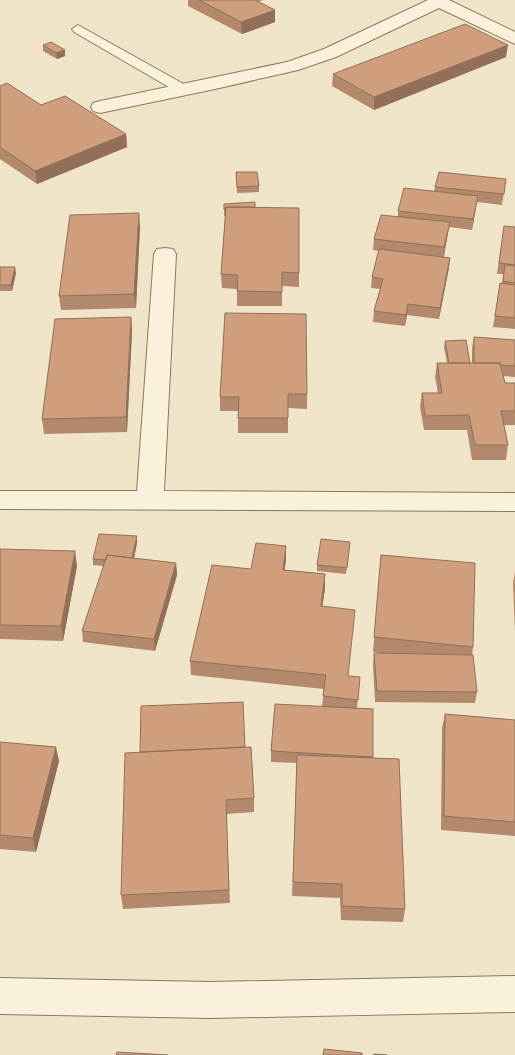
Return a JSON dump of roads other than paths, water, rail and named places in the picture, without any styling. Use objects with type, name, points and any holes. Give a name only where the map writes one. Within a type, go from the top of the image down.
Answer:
[{"type":"street","points":[[100,107],[292,66],[330,53],[437,1],[515,39]]},
{"type":"street","points":[[150,500],[165,254]]},
{"type":"street","points":[[0,500],[515,502]]},
{"type":"street","points":[[0,996],[210,1000],[515,994]]},
{"type":"lane","points":[[78,29],[184,90]]}]
